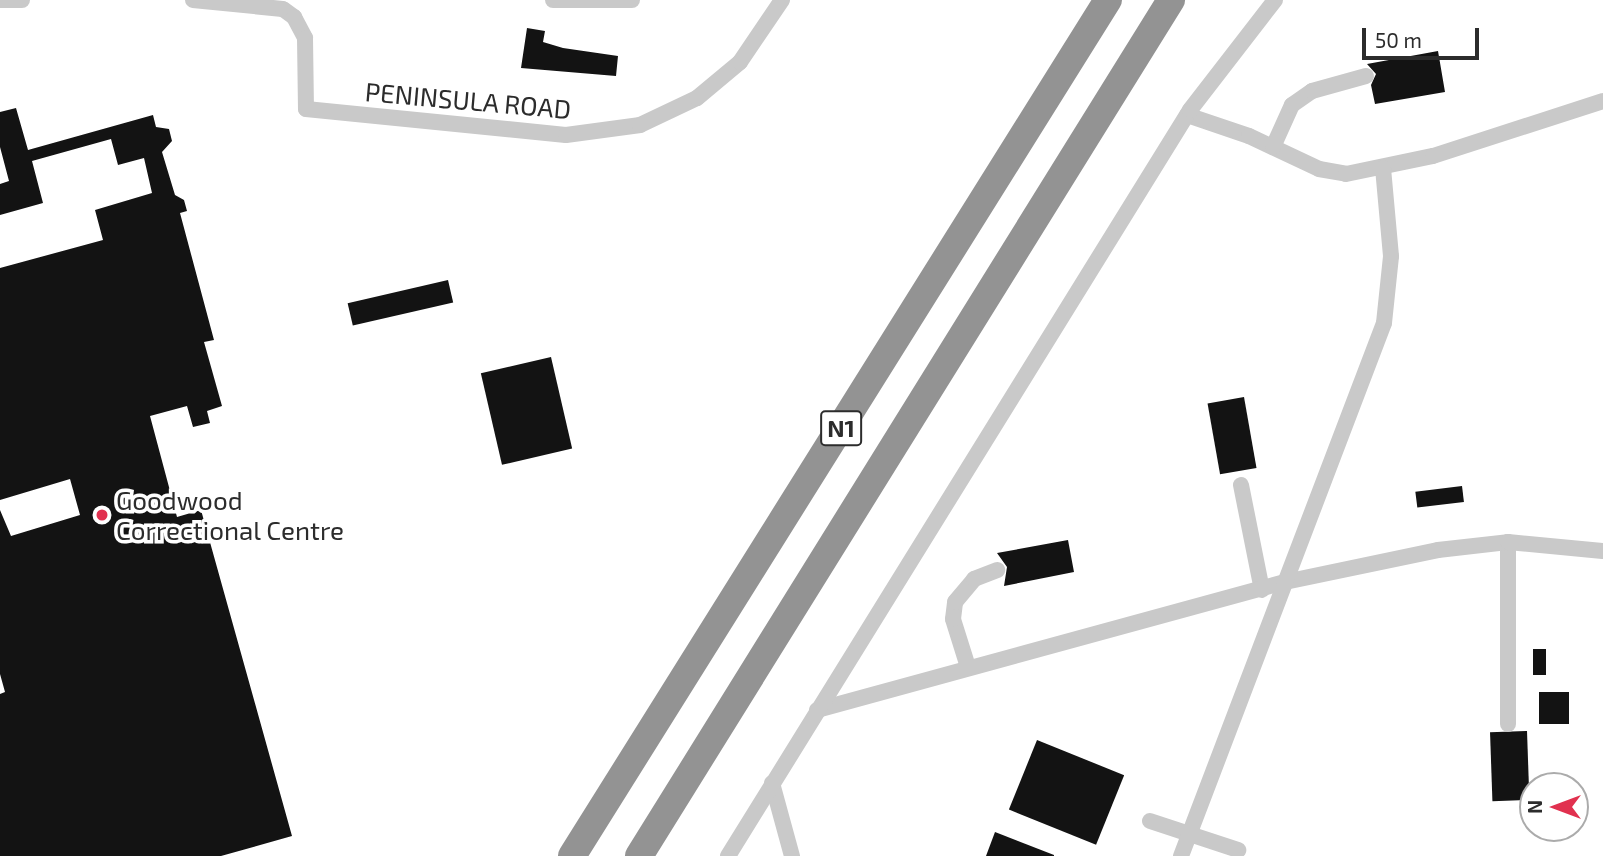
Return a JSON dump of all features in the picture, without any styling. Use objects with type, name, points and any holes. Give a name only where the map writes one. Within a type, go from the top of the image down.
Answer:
[{"type":"highway","name":"N1","points":[[572,856],[1108,0]]},
{"type":"highway","name":"N1","points":[[639,856],[1171,0]]},
{"type":"street","points":[[0,0],[22,0]]},
{"type":"street","name":"PENINSULA ROAD","points":[[193,0],[282,9],[294,17],[304,38],[306,109],[513,132],[577,135],[622,129],[669,113],[712,88],[753,46],[782,0]]},
{"type":"street","points":[[553,0],[632,0]]},
{"type":"street","points":[[728,856],[1187,116],[1275,0]]},
{"type":"street","points":[[1273,148],[1292,105],[1312,92],[1366,76]]},
{"type":"street","points":[[1187,116],[1273,148],[1319,169],[1346,174],[1383,168],[1603,101]]},
{"type":"street","points":[[1181,856],[1384,323],[1391,256],[1383,168]]},
{"type":"street","points":[[1241,485],[1262,590]]},
{"type":"street","points":[[817,710],[1285,582],[1508,542],[1603,551]]},
{"type":"street","points":[[1508,542],[1508,724]]},
{"type":"street","points":[[968,667],[953,619],[956,602],[974,579],[997,570]]},
{"type":"street","points":[[772,783],[792,856]]},
{"type":"street","points":[[1150,821],[1238,850]]},
{"type":"building","points":[[527,28],[545,31],[543,42],[563,48],[618,56],[616,76],[521,68]]},
{"type":"building","points":[[1438,51],[1445,92],[1375,104],[1371,85],[1376,74],[1367,64]]},
{"type":"building","name":"Goodwood Correctional Centre","points":[[16,108],[28,150],[153,115],[156,127],[169,129],[172,141],[162,152],[175,195],[184,200],[187,211],[180,213],[214,340],[204,342],[222,406],[207,411],[210,423],[193,427],[187,406],[150,416],[177,517],[201,510],[292,836],[221,856],[0,856],[0,694],[5,692],[0,674],[0,510],[11,536],[80,515],[70,479],[0,500],[0,268],[103,240],[95,210],[152,193],[144,158],[118,165],[111,139],[32,161],[43,203],[0,215],[0,184],[9,181],[0,147],[0,112]]},
{"type":"building","points":[[448,280],[453,302],[353,326],[348,303]]},
{"type":"building","points":[[551,357],[572,449],[502,465],[481,373]]},
{"type":"building","points":[[1244,397],[1257,468],[1220,474],[1208,403]]},
{"type":"building","points":[[1462,486],[1464,502],[1417,508],[1415,492]]},
{"type":"building","points":[[1068,540],[1074,572],[1004,586],[1007,567],[997,553]]},
{"type":"building","points":[[1533,649],[1546,649],[1546,675],[1533,675]]},
{"type":"building","points":[[1539,692],[1569,692],[1569,724],[1539,724]]},
{"type":"building","points":[[1527,731],[1528,772],[1519,772],[1519,800],[1492,801],[1490,732]]},
{"type":"building","points":[[1037,740],[1124,775],[1096,845],[1009,810]]},
{"type":"building","points":[[995,832],[1054,855],[1054,856],[986,856]]},
{"type":"place","name":"Goodwood Correctional Centre","points":[[102,515]]}]
